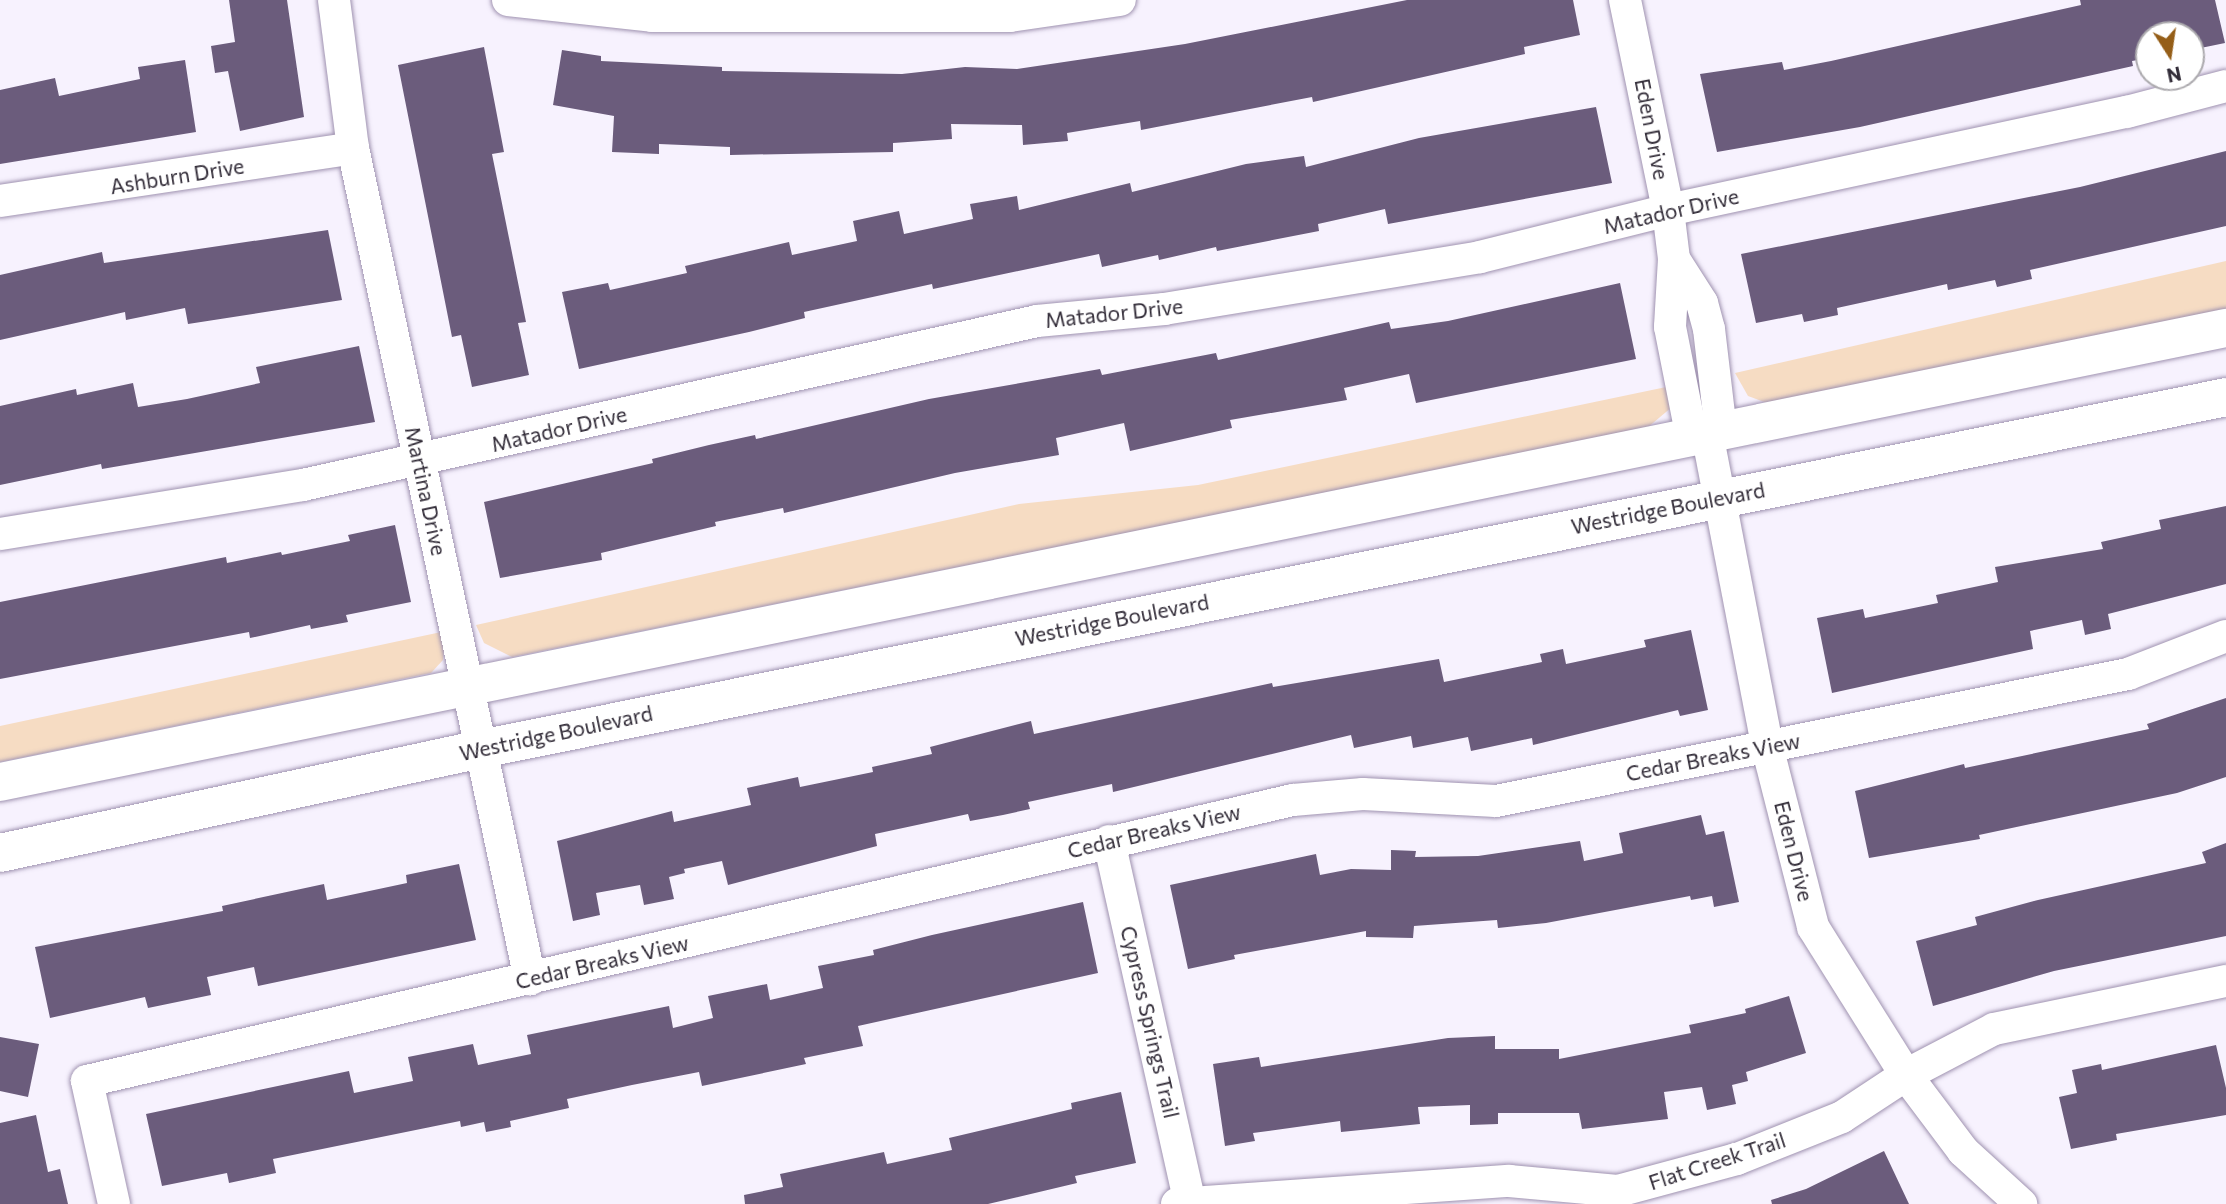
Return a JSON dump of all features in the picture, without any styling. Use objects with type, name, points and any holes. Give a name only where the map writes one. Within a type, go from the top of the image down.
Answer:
[{"type":"main road","points":[[0,782],[2226,328]]},
{"type":"main road","name":"Westridge Boulevard","points":[[0,853],[481,748],[2226,397]]},
{"type":"street","name":"Martina Drive","points":[[334,0],[353,148],[530,979]]},
{"type":"street","points":[[508,0],[652,16],[1010,16],[1120,0]]},
{"type":"street","name":"Eden Drive","points":[[1625,0],[1668,209],[1675,259],[1670,327],[1689,423],[1707,433],[1767,746],[1813,927],[1906,1075],[1963,1151],[2021,1204]]},
{"type":"street","name":"Matador Drive","points":[[0,534],[303,485],[572,427],[731,386],[1037,321],[1164,309],[1480,257],[1668,209],[2113,115],[2226,86]]},
{"type":"street","name":"Ashburn Drive","points":[[0,201],[353,148]]},
{"type":"street","name":"Cedar Breaks View","points":[[114,1204],[87,1081],[1293,800],[1363,794],[1496,801],[2128,674],[2226,636]]},
{"type":"street","name":"Cypress Springs Trail","points":[[1109,841],[1186,1203]]},
{"type":"street","name":"Flat Creek Trail","points":[[1186,1203],[1509,1181],[1618,1191],[1737,1159],[1842,1117],[1906,1075],[1994,1029],[2226,981]]},
{"type":"shaded area","points":[[2226,261],[2226,311],[1767,403],[1748,396],[1735,373]]},
{"type":"shaded area","points":[[1671,386],[1672,407],[1647,428],[512,657],[484,643],[476,625],[1019,504],[1198,485]]},
{"type":"shaded area","points":[[446,631],[443,660],[431,673],[0,762],[0,726]]},
{"type":"building","points":[[229,0],[287,0],[304,117],[240,131],[228,71],[215,73],[211,46],[235,42]]},
{"type":"building","points":[[1407,0],[1573,0],[1580,35],[1524,47],[1525,54],[1313,102],[1312,97],[1141,130],[1140,121],[1067,133],[1068,141],[1023,145],[1022,125],[951,124],[952,139],[893,143],[893,152],[730,155],[730,147],[659,144],[659,154],[612,152],[614,116],[553,105],[562,50],[601,56],[601,61],[722,67],[722,71],[902,74],[965,67],[1017,69],[1185,44]]},
{"type":"building","points":[[2080,0],[2215,0],[2225,43],[2205,47],[2205,21],[2135,21],[2133,66],[1860,127],[1717,152],[1700,74],[1782,62],[1784,70],[2081,5]]},
{"type":"building","points":[[484,47],[504,152],[492,154],[526,322],[518,323],[529,375],[472,387],[461,335],[452,337],[398,65]]},
{"type":"building","points":[[185,60],[196,132],[0,164],[0,90],[55,78],[59,96],[140,79],[138,67]]},
{"type":"building","points":[[1596,107],[1612,183],[1388,224],[1385,209],[1318,224],[1319,231],[1217,251],[1216,247],[1159,260],[1158,255],[1102,267],[1099,254],[933,289],[932,284],[804,312],[805,318],[749,332],[579,369],[562,292],[608,283],[610,290],[687,273],[685,266],[789,242],[792,255],[857,241],[853,221],[899,211],[904,234],[973,219],[970,204],[1017,196],[1019,210],[1130,183],[1132,192],[1246,164],[1304,156],[1306,167],[1419,138]]},
{"type":"building","points":[[2226,151],[2226,226],[2030,270],[2032,279],[1997,287],[1995,280],[1948,290],[1947,284],[1837,308],[1838,315],[1804,322],[1802,314],[1756,323],[1741,254],[2080,187]]},
{"type":"building","points":[[328,230],[342,300],[188,324],[185,308],[126,320],[125,312],[0,340],[0,275],[102,252],[104,263]]},
{"type":"building","points":[[1620,283],[1636,359],[1416,403],[1409,374],[1344,388],[1347,400],[1230,420],[1232,428],[1130,451],[1124,423],[1056,438],[1059,455],[955,473],[784,513],[783,508],[715,522],[716,526],[601,553],[602,560],[500,578],[484,502],[653,463],[652,459],[709,445],[755,435],[756,439],[929,399],[1100,369],[1102,375],[1216,353],[1218,360],[1389,322],[1391,329],[1448,321]]},
{"type":"building","points":[[359,346],[375,422],[102,469],[101,464],[0,485],[0,406],[76,389],[77,395],[133,383],[138,407],[187,399],[260,383],[256,367]]},
{"type":"building","points":[[2226,506],[2226,584],[2108,614],[2111,629],[2085,635],[2082,620],[2030,631],[2033,649],[1832,693],[1817,618],[1863,609],[1865,618],[1938,603],[1936,595],[1998,582],[1995,567],[2103,549],[2101,542],[2161,529],[2159,520]]},
{"type":"building","points":[[395,525],[411,602],[346,615],[348,622],[311,629],[310,625],[250,638],[249,632],[0,679],[0,602],[226,557],[227,563],[281,552],[282,555],[350,541],[348,535]]},
{"type":"building","points":[[1691,630],[1708,710],[1680,716],[1678,710],[1533,745],[1532,738],[1471,751],[1468,737],[1413,748],[1411,736],[1354,748],[1351,735],[1113,792],[1112,784],[1028,802],[1030,809],[1003,815],[970,821],[968,814],[875,834],[877,846],[728,885],[722,861],[684,869],[685,873],[669,877],[674,899],[644,905],[640,885],[596,893],[600,915],[573,921],[557,841],[672,811],[674,822],[751,805],[747,788],[798,777],[800,787],[873,772],[872,767],[932,754],[930,747],[1031,721],[1034,734],[1272,683],[1273,687],[1439,659],[1444,682],[1542,662],[1540,654],[1563,649],[1566,664],[1646,647],[1644,640]]},
{"type":"building","points":[[2226,698],[2226,777],[2177,793],[1979,835],[1980,839],[1869,858],[1855,791],[1964,764],[1965,768],[2149,729],[2147,724]]},
{"type":"building","points":[[1701,815],[1706,835],[1724,831],[1739,902],[1714,907],[1712,896],[1691,900],[1690,896],[1546,923],[1498,928],[1497,920],[1414,926],[1413,938],[1366,937],[1366,931],[1234,955],[1235,959],[1188,969],[1170,885],[1316,854],[1320,875],[1351,869],[1391,870],[1391,850],[1416,851],[1415,857],[1478,856],[1580,841],[1584,861],[1623,853],[1619,833]]},
{"type":"building","points":[[2226,843],[2226,936],[2054,971],[1933,1006],[1916,941],[1977,925],[1975,917],[2038,900],[2206,863],[2202,852]]},
{"type":"building","points":[[459,864],[476,940],[258,986],[254,967],[207,977],[211,995],[148,1008],[145,997],[50,1018],[35,947],[223,911],[222,906],[324,884],[327,900],[407,883],[406,875]]},
{"type":"building","points":[[1083,902],[1098,973],[858,1026],[863,1046],[804,1058],[806,1064],[702,1086],[699,1072],[567,1099],[569,1108],[510,1121],[511,1127],[486,1132],[484,1122],[461,1127],[460,1121],[273,1159],[276,1173],[229,1183],[227,1173],[162,1186],[146,1114],[349,1071],[354,1093],[413,1081],[408,1057],[473,1044],[478,1065],[531,1054],[527,1035],[669,1006],[673,1028],[713,1018],[708,996],[767,984],[770,1000],[823,988],[818,966],[874,955],[873,950],[932,935]]},
{"type":"building","points":[[1789,996],[1806,1053],[1746,1072],[1748,1081],[1732,1085],[1736,1104],[1707,1110],[1702,1087],[1664,1092],[1668,1119],[1582,1129],[1579,1113],[1498,1113],[1498,1124],[1470,1125],[1470,1105],[1418,1107],[1420,1124],[1341,1132],[1340,1121],[1253,1133],[1255,1141],[1225,1146],[1213,1064],[1259,1057],[1261,1067],[1448,1038],[1495,1036],[1495,1049],[1559,1049],[1559,1059],[1691,1033],[1689,1025],[1746,1013],[1745,1009]]},
{"type":"building","points":[[0,1037],[39,1044],[28,1097],[0,1091]]},
{"type":"building","points":[[2216,1045],[2226,1088],[2226,1115],[2116,1134],[2117,1140],[2071,1149],[2059,1097],[2077,1093],[2072,1070],[2101,1064],[2102,1070]]},
{"type":"building","points":[[1121,1092],[1136,1163],[1075,1176],[1077,1183],[988,1204],[745,1204],[744,1195],[783,1187],[780,1174],[884,1152],[887,1164],[952,1150],[949,1138],[1072,1109],[1071,1103]]},
{"type":"building","points":[[36,1115],[48,1172],[60,1169],[68,1204],[0,1204],[0,1123]]},
{"type":"building","points":[[1884,1151],[1909,1204],[1772,1204],[1771,1200],[1806,1189]]}]
